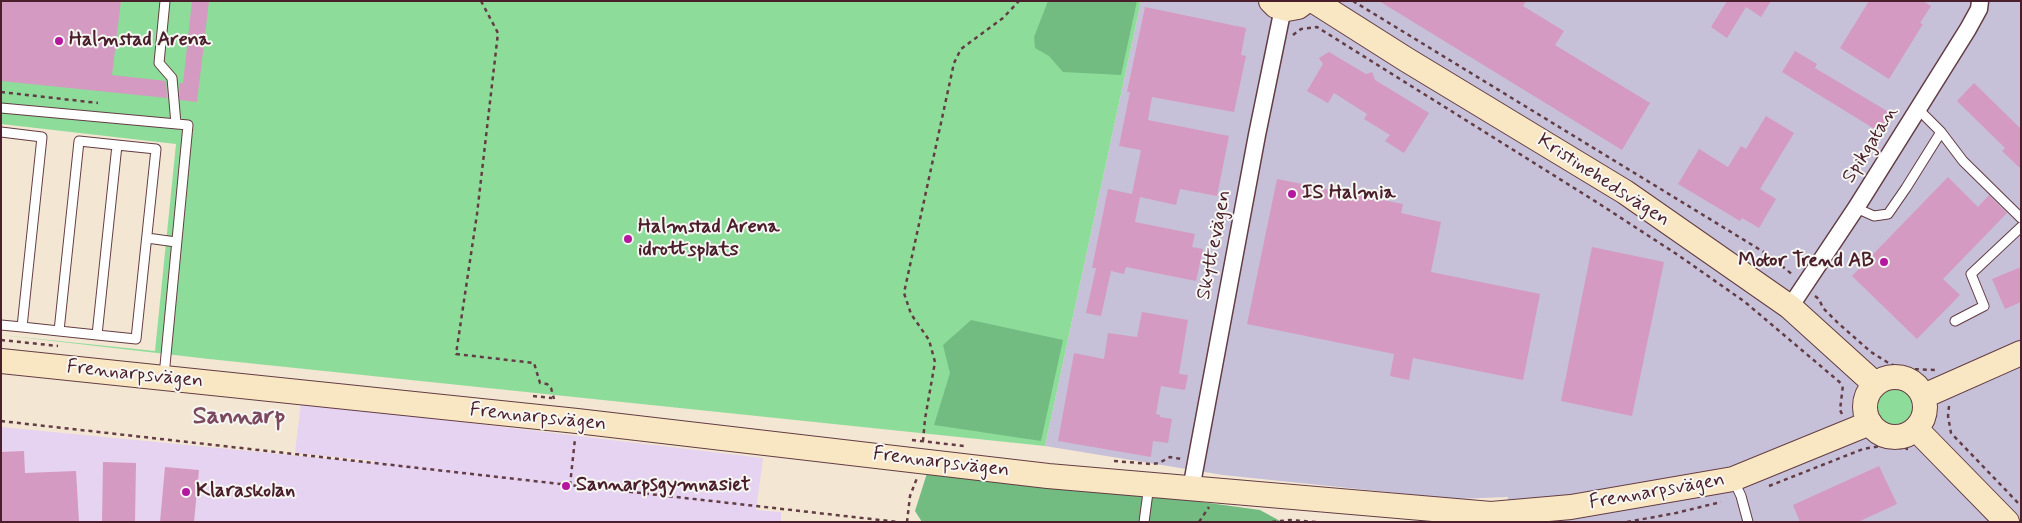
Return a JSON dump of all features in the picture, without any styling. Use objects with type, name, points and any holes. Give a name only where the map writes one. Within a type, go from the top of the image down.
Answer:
[{"type":"street","points":[[1277,13],[1294,8],[1306,1]]},
{"type":"street","name":"Kristinehedsvägen","points":[[1314,1],[1407,60],[1625,192],[1790,307],[1862,372]]},
{"type":"street","name":"Spikgatan","points":[[1790,307],[1856,208],[1968,29],[1979,9],[1980,1]]},
{"type":"street","name":"Skyttevägen","points":[[1191,489],[1255,144],[1277,13]]},
{"type":"street","points":[[1924,396],[2021,353]]},
{"type":"street","name":"Frennarpsvägen","points":[[1,361],[576,421],[1048,476],[1491,514],[1572,511],[1733,479],[1861,435]]},
{"type":"street","points":[[1862,372],[1888,377],[1903,377],[1916,384],[1924,396],[1926,411],[1922,421],[1916,429],[1905,436],[1891,437],[1879,433],[1861,435],[1868,392],[1862,372]]},
{"type":"street","points":[[1916,429],[2007,522]]},
{"type":"lane","points":[[165,1],[159,62],[172,78],[176,124]]},
{"type":"lane","points":[[1,108],[188,125],[163,379]]},
{"type":"lane","points":[[1918,109],[1963,160],[2021,218]]},
{"type":"lane","points":[[1,132],[42,137],[22,327]]},
{"type":"lane","points":[[1856,208],[1874,216],[1888,214],[1940,132]]},
{"type":"lane","points":[[1,324],[22,327],[59,331],[97,334],[136,339],[156,149],[79,141],[59,331]]},
{"type":"lane","points":[[97,334],[117,145]]},
{"type":"lane","points":[[1955,321],[1984,306],[1971,274],[2021,227]]},
{"type":"lane","points":[[146,238],[176,242]]},
{"type":"lane","points":[[1733,479],[1741,496],[1748,522]]},
{"type":"lane","points":[[1144,522],[1149,485]]},
{"type":"path","points":[[482,1],[498,33],[476,214],[456,354],[534,363],[540,383],[547,384],[551,388],[554,392],[554,399]]},
{"type":"path","points":[[906,522],[910,496],[920,472],[925,419],[935,362],[929,340],[911,314],[904,293],[954,63],[961,49],[1003,18],[1019,1]]},
{"type":"path","points":[[1277,13],[1293,35],[1301,29],[1317,28],[1678,254],[1745,302],[1862,372],[1840,410],[1861,435]]},
{"type":"path","points":[[1,92],[98,103]]},
{"type":"path","points":[[1950,404],[1948,416],[1951,434],[2021,506]]},
{"type":"path","points":[[1,421],[898,522]]},
{"type":"path","points":[[570,485],[576,421]]},
{"type":"path","points":[[1272,522],[1290,520],[1316,522]]},
{"type":"shaded area","points":[[1141,1],[2021,1],[2021,522],[1506,522],[1508,497],[1455,499],[1223,475],[1045,446]]},
{"type":"shaded area","points":[[301,403],[763,458],[756,510],[781,512],[781,522],[1,522],[1,427],[374,463],[374,461],[295,453]]},
{"type":"green space","name":"Halmstad Arena idrottsplats","points":[[1,1],[1141,1],[1045,446],[209,359],[1,335],[155,351],[176,144],[1,124]]},
{"type":"green space","points":[[1048,1],[1137,1],[1121,75],[1063,72],[1049,56],[1035,48],[1034,37]]},
{"type":"green space","points":[[971,320],[1063,340],[1041,441],[934,425],[950,373],[943,345]]},
{"type":"green space","points":[[1896,383],[1905,385],[1913,390],[1918,398],[1920,407],[1918,416],[1913,424],[1905,429],[1896,431],[1887,429],[1879,424],[1874,416],[1872,407],[1874,398],[1879,390],[1887,385]]},
{"type":"green space","points":[[928,470],[1121,491],[1260,510],[1282,522],[922,522],[915,511]]},
{"type":"building","name":"Halmstad Arena","points":[[1,1],[121,1],[112,75],[166,81],[167,98],[1,81]]},
{"type":"building","points":[[192,1],[209,1],[197,102],[180,100],[179,83],[183,83]]},
{"type":"building","points":[[1379,1],[1526,1],[1523,6],[1564,31],[1555,45],[1650,103],[1622,150]]},
{"type":"building","points":[[1727,1],[1771,1],[1761,17],[1746,7],[1727,38],[1711,27]]},
{"type":"building","points":[[1869,1],[1923,1],[1931,6],[1920,23],[1923,24],[1889,79],[1840,48]]},
{"type":"building","points":[[1145,7],[1246,28],[1241,55],[1246,56],[1234,112],[1152,97],[1148,120],[1229,136],[1217,196],[1180,189],[1176,205],[1140,197],[1135,222],[1195,234],[1192,247],[1203,249],[1196,281],[1126,267],[1124,274],[1111,271],[1101,316],[1086,313],[1096,268],[1092,268],[1108,189],[1132,194],[1141,150],[1119,146],[1130,92],[1127,92]]},
{"type":"building","points":[[1795,51],[1817,64],[1815,68],[1892,114],[1881,133],[1782,72]]},
{"type":"building","points":[[1329,52],[1366,74],[1372,72],[1375,80],[1429,113],[1404,153],[1385,141],[1390,135],[1364,119],[1367,114],[1334,93],[1328,103],[1307,91],[1323,64],[1319,58]]},
{"type":"building","points":[[1974,83],[2021,129],[2021,169],[2002,151],[2005,148],[1957,101]]},
{"type":"building","points":[[1766,116],[1794,133],[1760,189],[1776,199],[1759,228],[1742,218],[1740,221],[1678,184],[1699,149],[1728,167],[1741,146],[1746,149]]},
{"type":"building","points":[[1948,177],[1978,207],[1989,195],[2007,213],[1943,279],[1960,295],[1917,339],[1852,276]]},
{"type":"building","points":[[1277,179],[1403,204],[1401,213],[1441,222],[1431,272],[1540,294],[1523,380],[1413,358],[1409,380],[1390,376],[1394,354],[1247,324]]},
{"type":"building","points":[[1592,247],[1664,262],[1632,416],[1561,401]]},
{"type":"building","points":[[2021,267],[2021,302],[2005,309],[1992,279]]},
{"type":"building","points":[[1142,312],[1188,320],[1179,374],[1188,375],[1185,390],[1161,386],[1156,414],[1160,415],[1160,417],[1172,419],[1168,443],[1153,441],[1151,457],[1058,441],[1074,353],[1104,359],[1108,333],[1137,337]]},
{"type":"building","points":[[24,451],[25,473],[76,471],[79,522],[1,522],[1,452]]},
{"type":"building","points":[[103,462],[136,463],[135,522],[102,522]]},
{"type":"building","points":[[1879,466],[1897,504],[1858,522],[1800,522],[1793,505]]},
{"type":"building","points":[[165,467],[199,470],[194,522],[160,522]]},
{"type":"place","name":"Halmstad Arena","points":[[59,41]]},
{"type":"place","name":"IS Halmia","points":[[1292,194]]},
{"type":"place","name":"Halmstad Arena idrottsplats","points":[[628,239]]},
{"type":"place","name":"Motor Trend AB","points":[[1884,262]]},
{"type":"place","name":"Sannarpsgymnasiet","points":[[566,486]]},
{"type":"place","name":"Klaraskolan","points":[[186,492]]},
{"type":"district","name":"Sannarp","points":[[239,418]]}]
